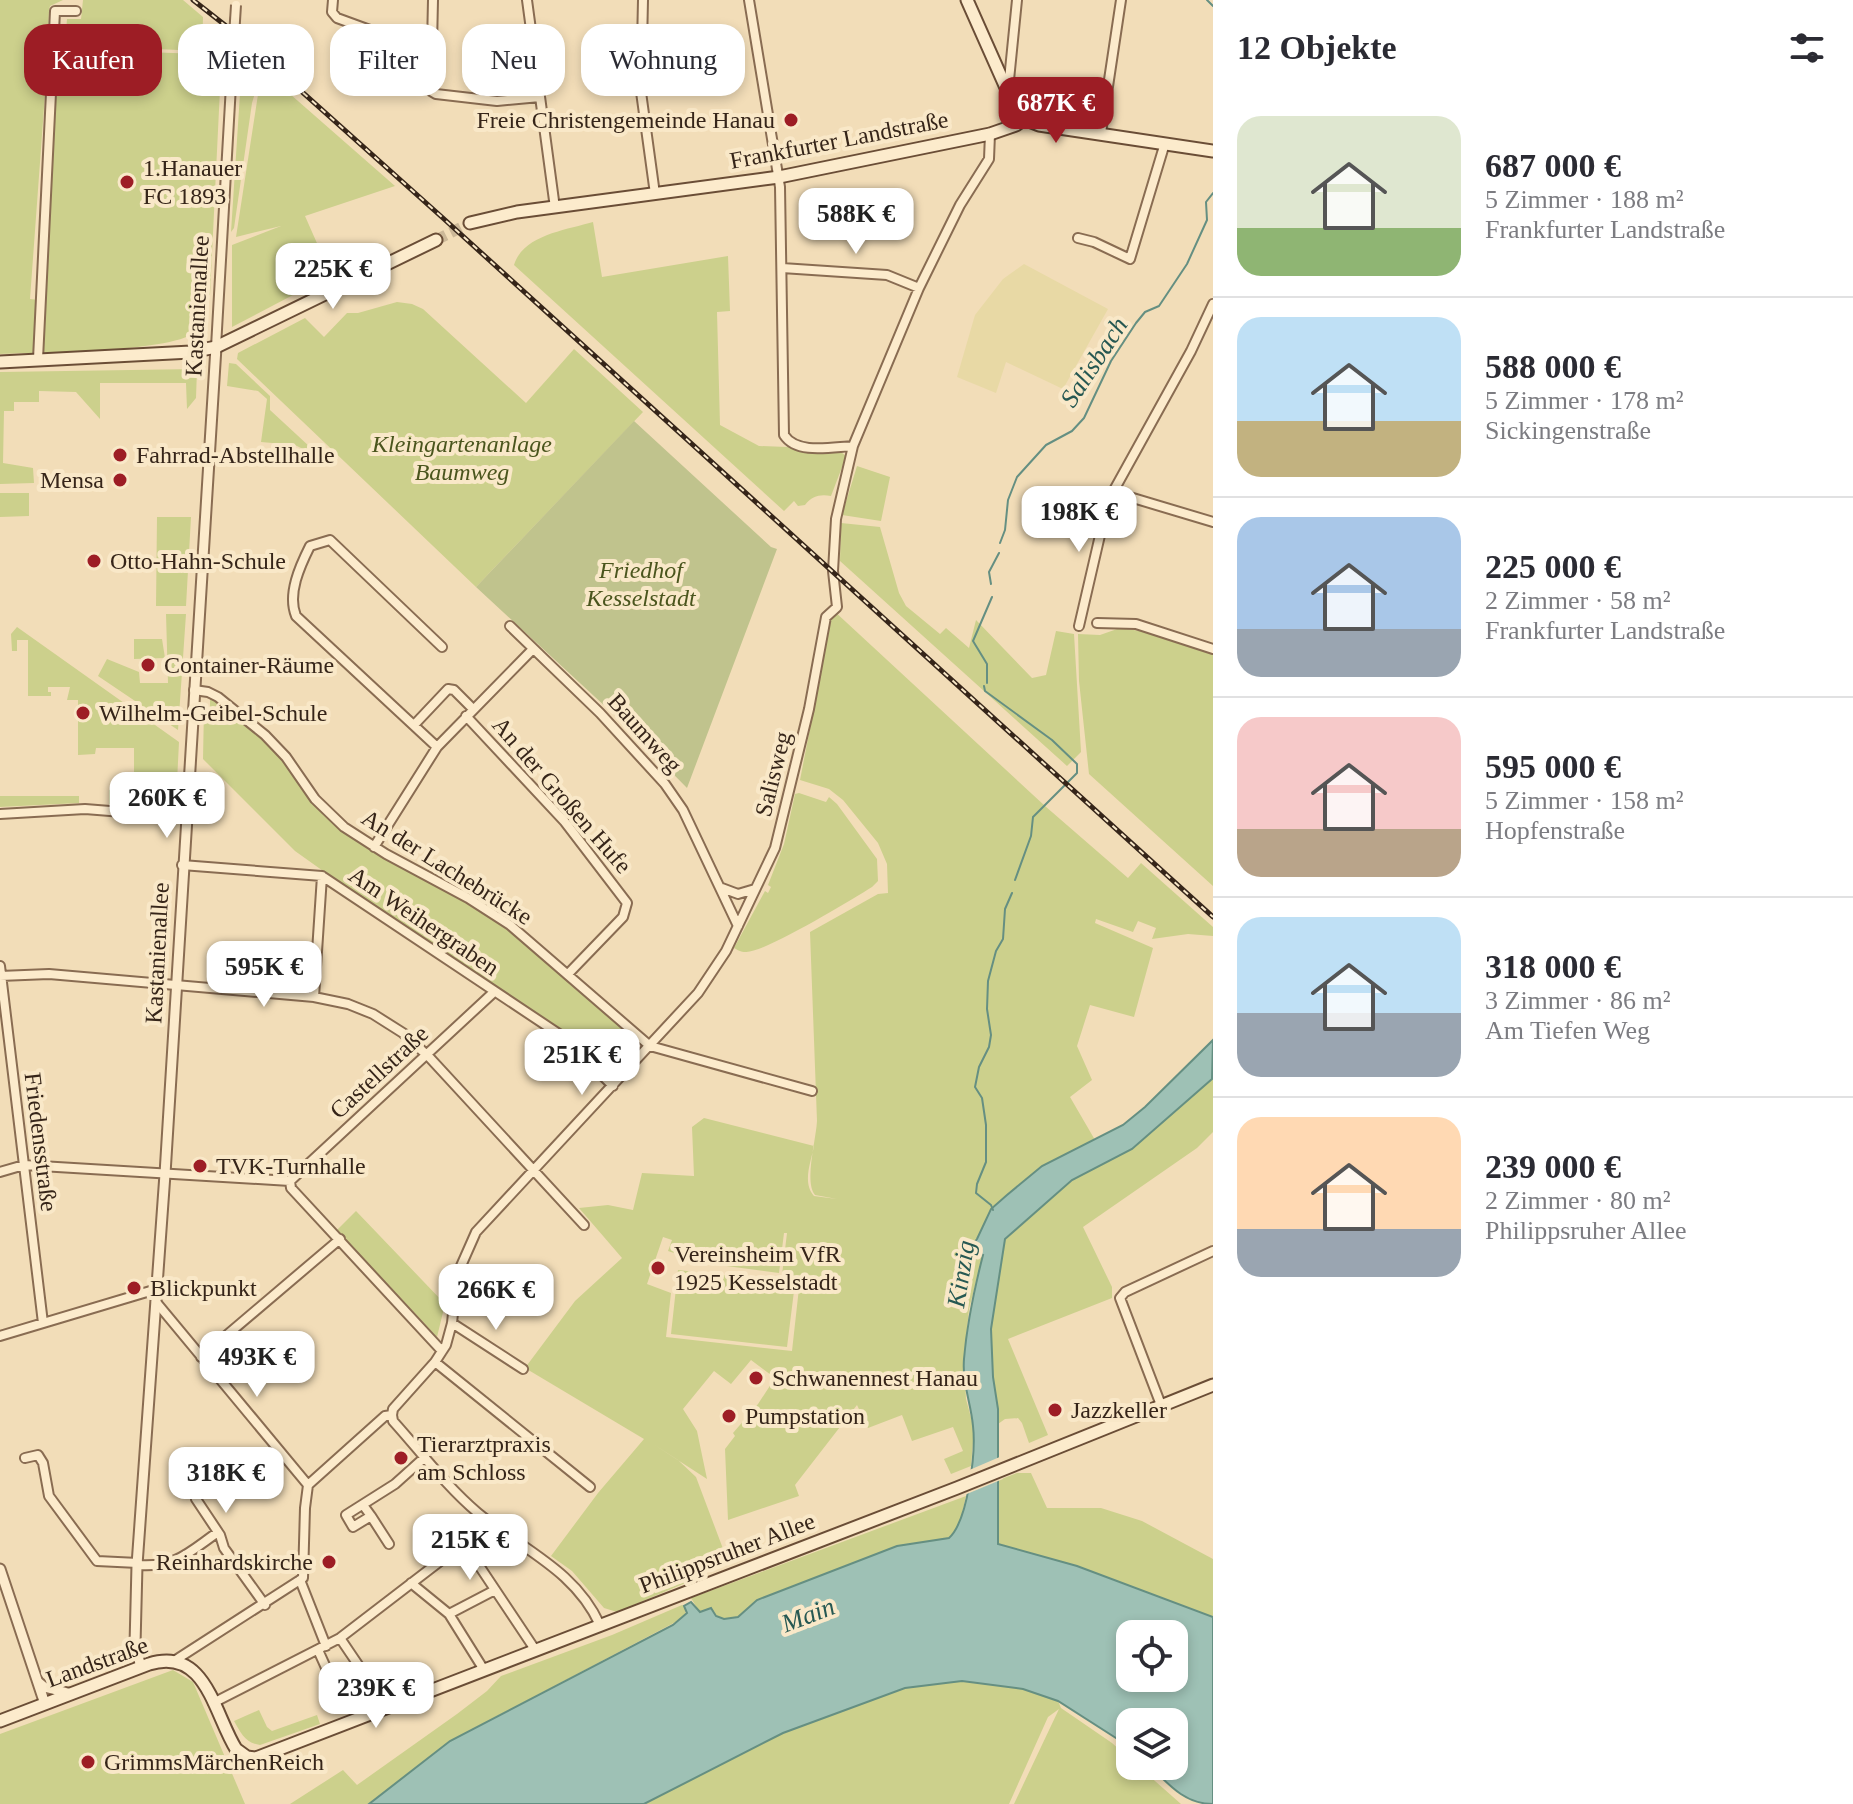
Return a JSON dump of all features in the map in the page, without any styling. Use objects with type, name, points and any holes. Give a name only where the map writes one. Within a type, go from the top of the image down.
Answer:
[{"type":"main road","points":[[967,0],[1024,119],[1039,125],[1213,151]]},
{"type":"main road","name":"Frankfurter Landstraße","points":[[470,223],[484,218],[779,177],[990,134],[1024,119]]},
{"type":"main road","points":[[0,362],[191,352],[216,347],[436,240]]},
{"type":"main road","name":"Philippsruher Allee","points":[[256,1758],[957,1488],[1213,1385]]},
{"type":"main road","name":"Landstraße","points":[[0,1721],[141,1667],[174,1661],[195,1672],[236,1749],[247,1757],[256,1758]]},
{"type":"street","points":[[333,0],[332,12],[337,18],[353,24]]},
{"type":"street","points":[[432,24],[433,0]]},
{"type":"street","points":[[527,0],[555,208]]},
{"type":"street","points":[[643,0],[641,92],[655,194]]},
{"type":"street","points":[[749,0],[779,177],[784,435],[792,444],[801,447],[853,446]]},
{"type":"street","points":[[1008,91],[1017,0]]},
{"type":"street","points":[[1101,133],[1121,0]]},
{"type":"street","name":"Kastanienallee","points":[[141,1667],[135,1645],[138,1564],[165,1174],[236,2]]},
{"type":"street","points":[[38,359],[55,11],[76,11]]},
{"type":"street","points":[[446,95],[497,101],[540,97]]},
{"type":"street","name":"Salisweg","points":[[308,1485],[385,1416],[392,1415],[393,1409],[435,1362],[452,1323],[457,1275],[471,1240],[485,1220],[535,1170],[708,981],[759,886],[775,848],[793,781],[826,617],[837,607],[833,571],[836,519],[853,446],[919,288],[960,205],[989,159],[990,134]]},
{"type":"street","points":[[1078,238],[1130,259],[1165,143]]},
{"type":"street","points":[[782,268],[887,275],[919,288]]},
{"type":"street","points":[[1079,626],[1113,492],[1191,351],[1213,304]]},
{"type":"street","points":[[1113,492],[1213,522]]},
{"type":"street","points":[[437,747],[296,616],[293,606],[296,579],[310,546],[330,540],[442,647]]},
{"type":"street","points":[[1097,623],[1136,624],[1213,649]]},
{"type":"street","name":"Baumweg","points":[[510,626],[600,713],[665,784],[683,810],[738,926]]},
{"type":"street","points":[[374,847],[437,747],[533,649]]},
{"type":"street","points":[[414,725],[448,689],[454,690],[473,709]]},
{"type":"street","name":"An der Lachebrücke","points":[[194,690],[218,697],[265,735],[286,757],[309,793],[330,815],[374,847],[491,911],[650,1046]]},
{"type":"street","name":"An der Großen Hufe","points":[[466,716],[565,822],[627,903],[623,917],[568,974]]},
{"type":"street","points":[[0,814],[85,809],[185,817]]},
{"type":"street","name":"Am Weihergraben","points":[[182,865],[322,876],[562,1036],[613,1086]]},
{"type":"street","points":[[314,997],[322,876]]},
{"type":"street","points":[[722,888],[743,894],[759,886]]},
{"type":"street","points":[[0,973],[49,974],[314,997],[348,1004],[373,1014],[403,1033],[427,1055],[584,1225]]},
{"type":"street","name":"Friedensstraße","points":[[0,973],[43,1323]]},
{"type":"street","name":"Castellstraße","points":[[290,1181],[494,992]]},
{"type":"street","points":[[650,1046],[812,1091]]},
{"type":"street","points":[[0,1172],[24,1165],[290,1181],[291,1188],[442,1351]]},
{"type":"street","points":[[201,1357],[340,1239]]},
{"type":"street","points":[[1161,1405],[1120,1298],[1125,1292],[1213,1251]]},
{"type":"street","points":[[0,1336],[157,1289]]},
{"type":"street","points":[[156,1302],[308,1485],[302,1579],[342,1703]]},
{"type":"street","points":[[452,1323],[523,1369]]},
{"type":"street","points":[[435,1362],[590,1487]]},
{"type":"street","points":[[392,1415],[393,1421],[478,1513],[575,1585],[591,1606],[600,1625]]},
{"type":"street","points":[[25,1458],[38,1455],[43,1463],[49,1496],[97,1561],[160,1566],[174,1562],[218,1532]]},
{"type":"street","points":[[371,1516],[353,1527],[346,1515],[395,1484],[425,1457]]},
{"type":"street","points":[[196,1499],[218,1532],[224,1548],[265,1605]]},
{"type":"street","points":[[363,1505],[389,1544]]},
{"type":"street","points":[[213,1703],[340,1638],[452,1550],[469,1552],[536,1651]]},
{"type":"street","points":[[0,1569],[45,1704]]},
{"type":"street","points":[[174,1661],[302,1579]]},
{"type":"street","points":[[411,1583],[449,1614],[484,1670]]},
{"type":"street","points":[[449,1614],[495,1590]]},
{"type":"street","points":[[340,1638],[365,1675]]},
{"type":"street","points":[[35,1679],[44,1687],[72,1694]]},
{"type":"shaded area","points":[[1024,264],[1108,309],[1063,389],[1006,362],[996,393],[957,377],[975,315],[1003,279]]},
{"type":"green space","points":[[0,0],[63,0],[50,6],[48,24],[24,24],[24,96],[45,96],[30,299],[39,300],[53,96],[162,96],[162,53],[178,53],[178,96],[220,96],[210,295],[204,295],[199,306],[198,330],[185,338],[136,347],[0,354]]},
{"type":"green space","points":[[83,0],[183,0],[203,17],[203,24],[178,24],[178,50],[162,49],[162,24],[67,24],[67,19],[81,19]]},
{"type":"green space","points":[[240,96],[254,96],[234,228],[231,232]]},
{"type":"green space","points":[[258,96],[292,96],[395,186],[305,216],[331,275],[232,327],[232,245],[281,226],[236,237]]},
{"type":"green space","points":[[593,222],[602,277],[728,256],[730,311],[717,312],[720,425],[759,446],[837,449],[846,456],[831,496],[816,496],[805,505],[798,506],[794,501],[784,511],[514,265],[526,247],[536,240]]},
{"type":"green space","name":"Kleingartenanlage Baumweg","points":[[397,302],[423,309],[526,403],[574,349],[643,412],[476,587],[237,359],[238,353],[305,318],[324,337],[347,313]]},
{"type":"green space","points":[[229,363],[236,364],[270,396],[270,410],[310,447],[307,451],[295,445],[261,442],[267,399],[258,391],[227,386]]},
{"type":"green space","points":[[197,369],[196,398],[187,409],[186,383],[100,383],[100,419],[76,392],[39,391],[39,402],[14,402],[14,411],[4,411],[3,463],[33,468],[34,483],[0,484],[0,372]]},
{"type":"green space","name":"Friedhof Kesselstadt","points":[[634,421],[771,547],[777,549],[687,788],[621,721],[476,587]]},
{"type":"green space","points":[[857,466],[890,477],[881,521],[842,515]]},
{"type":"green space","points":[[0,493],[29,493],[29,516],[0,517]]},
{"type":"green space","points":[[157,517],[191,517],[186,606],[156,606]]},
{"type":"green space","points":[[841,523],[880,527],[899,593],[906,606],[940,634],[946,628],[969,648],[976,620],[1032,678],[1046,675],[1056,631],[1074,634],[1081,752],[1067,766],[840,561]]},
{"type":"green space","points":[[833,610],[1045,806],[1128,878],[1141,863],[1213,927],[1213,936],[1188,934],[1152,939],[1156,928],[1138,921],[1133,932],[1096,919],[1095,923],[1153,948],[1134,1017],[1090,1005],[1077,1046],[1092,1080],[1070,1097],[1095,1140],[1042,1166],[991,1209],[977,1239],[962,1258],[983,1255],[969,1309],[964,1361],[966,1399],[974,1429],[971,1466],[951,1474],[944,1459],[963,1451],[953,1427],[912,1441],[902,1415],[868,1428],[857,1405],[795,1485],[799,1496],[728,1520],[725,1449],[735,1436],[733,1433],[775,1378],[751,1360],[731,1384],[714,1371],[683,1409],[697,1431],[707,1479],[679,1461],[696,1477],[728,1562],[617,1612],[604,1608],[572,1571],[551,1556],[598,1493],[644,1439],[525,1368],[575,1301],[622,1258],[579,1208],[608,1205],[633,1210],[642,1173],[694,1176],[692,1127],[704,1118],[814,1146],[817,1121],[810,932],[878,894],[888,893],[887,864],[878,843],[843,800],[829,789],[800,780]],"holes":[[[813,1152],[811,1181],[815,1195],[837,1199],[814,1196],[810,1191],[808,1179]],[[784,1233],[787,1233],[782,1275],[800,1279],[792,1351],[666,1337],[671,1293],[647,1284],[663,1237],[672,1240],[668,1251],[680,1255],[690,1250],[689,1261],[779,1273]]]},
{"type":"green space","points":[[166,614],[186,614],[178,730],[98,676],[107,659],[139,672],[140,683],[168,683]]},
{"type":"green space","points":[[17,627],[179,742],[176,802],[173,807],[109,804],[109,790],[134,789],[134,748],[96,748],[95,754],[78,755],[78,700],[67,700],[70,687],[48,687],[51,696],[28,696],[28,640],[17,640],[17,651],[12,651],[11,634]]},
{"type":"green space","points":[[1120,628],[1147,632],[1213,654],[1213,886],[1089,774],[1079,681],[1078,634],[1100,635]]},
{"type":"green space","points":[[134,639],[162,639],[165,658],[134,659]]},
{"type":"green space","points":[[210,698],[273,747],[304,791],[329,818],[512,930],[632,1036],[597,1066],[295,851],[203,759],[204,708],[210,708]]},
{"type":"green space","points":[[795,794],[826,802],[829,797],[837,804],[877,859],[878,881],[828,914],[788,935],[756,950],[739,951],[734,948],[765,891],[768,893],[771,887],[768,885],[784,844]]},
{"type":"green space","points":[[0,796],[79,796],[79,803],[0,807]]},
{"type":"green space","points":[[1213,1078],[1213,1132],[1197,1148],[1083,1227],[1112,1287],[1112,1298],[1008,1339],[1048,1435],[1029,1443],[1018,1418],[1005,1419],[998,1424],[991,1329],[1005,1240],[1072,1180],[1132,1149]]},
{"type":"green space","points":[[356,1211],[445,1304],[437,1337],[337,1230]]},
{"type":"green space","points":[[678,1270],[795,1283],[787,1347],[671,1334]]},
{"type":"green space","points":[[1017,1473],[1031,1473],[1047,1508],[1101,1508],[1142,1521],[1213,1559],[1213,1617],[1069,1564],[998,1544],[999,1480]]},
{"type":"green space","points":[[966,1496],[959,1527],[949,1539],[897,1546],[757,1600],[738,1617],[724,1619],[716,1616],[714,1611],[700,1613],[691,1598]]},
{"type":"green space","points":[[682,1605],[686,1607],[685,1617],[450,1741],[369,1804],[290,1804],[343,1770],[357,1785],[457,1714],[501,1676]]},
{"type":"green space","points":[[173,1670],[193,1682],[245,1804],[0,1804],[0,1734]]},
{"type":"green space","points":[[962,1681],[1023,1689],[1058,1701],[1061,1708],[1116,1747],[1116,1780],[1154,1780],[1181,1804],[1014,1804],[1059,1709],[1048,1717],[1009,1804],[644,1804],[783,1733],[905,1688]]},
{"type":"green space","points":[[259,1710],[272,1731],[317,1715],[320,1724],[260,1745],[255,1744],[244,1737],[234,1721]]},
{"type":"water","name":"Main","points":[[1213,1040],[1212,1079],[1132,1149],[1072,1180],[1005,1239],[991,1329],[998,1409],[998,1544],[1077,1566],[1213,1617],[1213,1804],[1194,1801],[1165,1780],[1188,1780],[1188,1708],[1116,1708],[1116,1738],[1058,1701],[1023,1689],[962,1681],[905,1688],[783,1733],[644,1804],[369,1804],[450,1741],[673,1625],[687,1613],[684,1606],[691,1602],[700,1612],[711,1608],[716,1616],[724,1619],[738,1617],[757,1600],[897,1546],[949,1538],[956,1529],[966,1502],[972,1468],[973,1426],[964,1359],[971,1307],[983,1255],[980,1254],[970,1264],[962,1258],[977,1239],[991,1209],[1042,1166],[1123,1125]]},
{"type":"pier","points":[[1002,1456],[1003,1479],[962,1496],[967,1471]]},
{"type":"waterway","name":"Salisbach","points":[[1207,0],[1213,6]]},
{"type":"waterway","name":"Salisbach","points":[[1000,543],[1005,530],[1008,500],[1017,477],[1046,445],[1072,431],[1084,418],[1111,361],[1136,323],[1145,312],[1159,306],[1187,264],[1207,220],[1206,202],[1213,193]]},
{"type":"waterway","name":"Salisbach","points":[[991,584],[989,572],[999,553]]},
{"type":"waterway","name":"Salisbach","points":[[987,683],[987,664],[973,641],[992,597]]},
{"type":"waterway","name":"Salisbach","points":[[984,686],[985,691],[1052,740],[1077,764],[1077,773],[1033,817],[1031,836],[1015,880]]},
{"type":"waterway","name":"Salisbach","points":[[993,1210],[976,1193],[986,1162],[986,1125],[982,1098],[975,1087],[991,1035],[987,1009],[988,981],[996,951],[1003,939],[1005,909],[1012,893]]},
{"type":"tunnel","points":[[436,240],[470,223]]},
{"type":"railway","points":[[193,0],[244,40],[444,219],[1213,917]]},
{"type":"place","name":"Freie Christengemeinde Hanau","points":[[791,120]]},
{"type":"place","name":"1.Hanauer FC 1893","points":[[127,182]]},
{"type":"place","name":"Fahrrad-Abstellhalle","points":[[120,455]]},
{"type":"place","name":"Mensa","points":[[120,480]]},
{"type":"place","name":"Otto-Hahn-Schule","points":[[94,561]]},
{"type":"place","name":"Container-Räume","points":[[148,665]]},
{"type":"place","name":"Wilhelm-Geibel-Schule","points":[[83,713]]},
{"type":"place","name":"TVK-Turnhalle","points":[[200,1166]]},
{"type":"place","name":"Vereinsheim VfR 1925 Kesselstadt","points":[[658,1268]]},
{"type":"place","name":"Blickpunkt","points":[[134,1288]]},
{"type":"place","name":"Schwanennest Hanau","points":[[756,1378]]},
{"type":"place","name":"Jazzkeller","points":[[1055,1410]]},
{"type":"place","name":"Pumpstation","points":[[729,1416]]},
{"type":"place","name":"Tierarztpraxis am Schloss","points":[[401,1458]]},
{"type":"place","name":"Reinhardskirche","points":[[329,1562]]},
{"type":"place","name":"GrimmsMärchenReich","points":[[88,1762]]},
{"type":"water label","name":"Kinzig","points":[[961,1274]]}]
